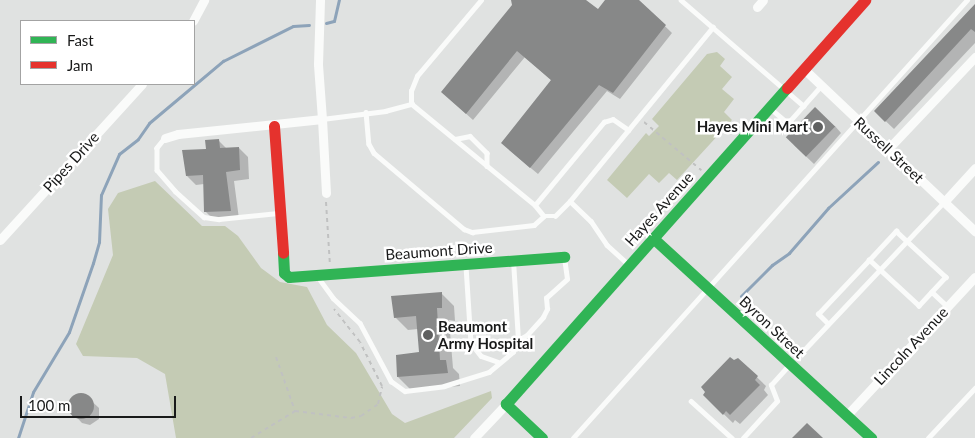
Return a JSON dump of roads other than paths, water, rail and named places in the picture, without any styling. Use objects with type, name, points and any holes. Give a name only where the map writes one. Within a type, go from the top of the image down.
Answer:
[{"type":"street","points":[[320,0],[318,64],[326,193]]},
{"type":"street","name":"Hayes Avenue","points":[[474,438],[865,0]]},
{"type":"street","points":[[194,20],[204,1]]},
{"type":"street","points":[[888,149],[975,57]]},
{"type":"street","name":"Russell Street","points":[[804,70],[975,231]]},
{"type":"street","name":"Pipes Drive","points":[[0,240],[141,85]]},
{"type":"street","points":[[165,138],[178,134],[274,126],[322,119]]},
{"type":"street","points":[[274,126],[280,212]]},
{"type":"street","points":[[944,202],[975,168]]},
{"type":"street","name":"Beaumont Drive","points":[[280,212],[284,273],[289,277],[564,257]]},
{"type":"street","name":"Byron Street","points":[[653,238],[871,438]]},
{"type":"street","name":"Lincoln Avenue","points":[[847,415],[975,277]]},
{"type":"street","points":[[506,404],[542,438]]},
{"type":"lane","points":[[481,0],[417,76],[410,91],[411,104],[535,205],[544,216]]},
{"type":"lane","points":[[681,0],[804,106]]},
{"type":"lane","points":[[573,438],[857,120],[967,0]]},
{"type":"lane","points":[[366,112],[369,144],[374,153],[464,229],[472,232],[534,225],[544,216],[555,216],[570,201],[713,28]]},
{"type":"lane","points":[[769,107],[788,123],[821,86]]},
{"type":"lane","points":[[322,119],[411,104]]},
{"type":"lane","points":[[535,205],[604,122],[614,119],[629,130]]},
{"type":"lane","points":[[455,139],[470,136],[487,153],[487,166]]},
{"type":"lane","points":[[165,138],[157,148],[158,170],[174,191],[204,217],[219,219],[280,212]]},
{"type":"lane","points":[[570,201],[591,221],[607,245],[629,265]]},
{"type":"lane","points":[[803,351],[944,202]]},
{"type":"lane","points":[[828,324],[818,314],[896,231],[946,277],[919,306],[869,260]]},
{"type":"lane","points":[[518,340],[527,336],[542,318],[547,309],[546,298],[567,280],[564,257]]},
{"type":"lane","points":[[317,276],[333,298],[367,332],[378,361],[398,389],[405,391],[444,386],[489,372],[498,362],[513,352],[518,340],[513,261]]},
{"type":"lane","points":[[466,265],[471,343],[480,356],[498,362]]},
{"type":"lane","points":[[932,292],[947,306]]},
{"type":"lane","points":[[743,438],[777,401],[771,385],[790,364]]},
{"type":"lane","points":[[928,438],[975,388]]},
{"type":"lane","points":[[691,401],[732,438]]},
{"type":"waterway","points":[[326,23],[334,21],[339,0]]},
{"type":"waterway","points":[[195,84],[223,61],[293,26],[309,25]]},
{"type":"waterway","points":[[18,438],[33,392],[69,332],[99,242],[101,195],[119,154],[138,139],[149,123],[194,85]]},
{"type":"waterway","points":[[741,296],[772,265],[789,253],[828,208],[878,162]]},
{"type":"place","name":"Hayes Mini Mart","points":[[818,127]]},
{"type":"place","name":"Beaumont Army Hospital","points":[[428,335]]}]
